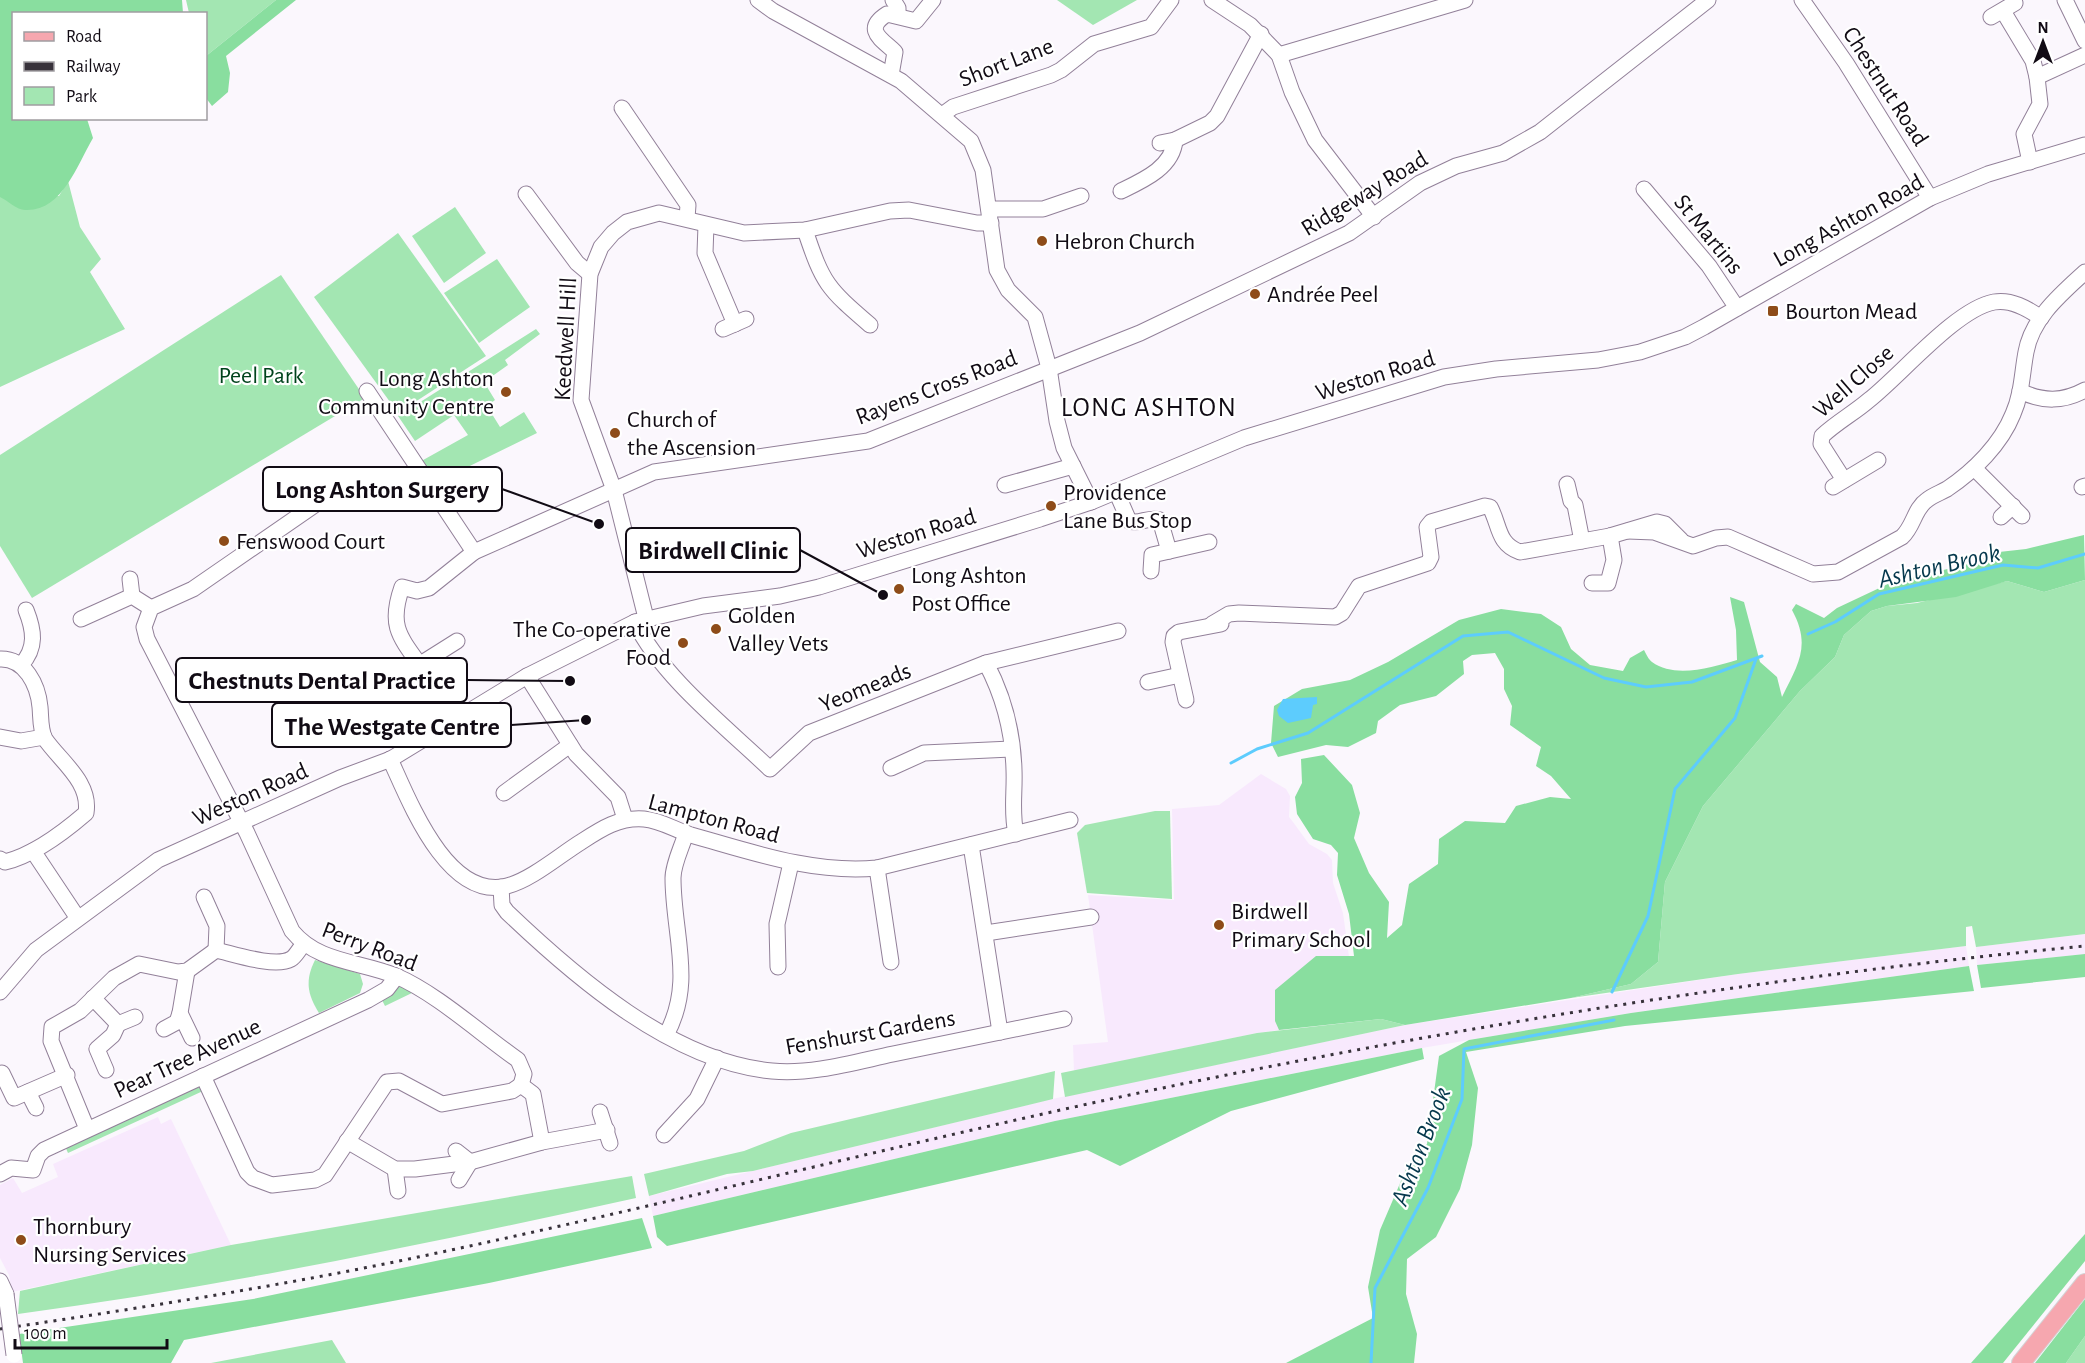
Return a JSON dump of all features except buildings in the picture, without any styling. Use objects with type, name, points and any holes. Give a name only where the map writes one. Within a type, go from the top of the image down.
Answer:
[{"type":"main road","points":[[2020,1363],[2085,1283]]},
{"type":"street","points":[[758,0],[891,75],[962,130],[974,147],[983,170],[997,270],[1008,290],[1035,317],[1049,368],[1057,421],[1073,466],[1091,502]]},
{"type":"street","name":"Short Lane","points":[[942,114],[952,107],[1061,70],[1087,48],[1151,27],[1171,0]]},
{"type":"street","points":[[1279,56],[1465,0]]},
{"type":"street","name":"Ridgeway Road","points":[[1049,368],[1140,333],[1349,233],[1419,183],[1456,166],[1503,153],[1540,132],[1708,0]]},
{"type":"street","name":"Chestnut Road","points":[[1802,0],[1846,63],[1930,198]]},
{"type":"street","points":[[2065,0],[2085,41]]},
{"type":"street","points":[[1217,1],[1261,34],[1279,56],[1292,92],[1315,140],[1374,217]]},
{"type":"street","points":[[891,75],[895,52],[879,39],[876,27],[896,7],[916,21],[925,3]]},
{"type":"street","points":[[2003,10],[2033,61],[2037,77],[2040,104],[2024,134],[2030,162]]},
{"type":"street","points":[[1121,191],[1138,188],[1170,158],[1164,141],[1210,123],[1218,116],[1261,34]]},
{"type":"street","points":[[2037,77],[2085,55]]},
{"type":"street","points":[[631,114],[688,205],[687,218]]},
{"type":"street","name":"Long Ashton Road","points":[[1640,352],[1685,337],[1930,198],[1988,174],[2085,145]]},
{"type":"street","name":"St Martins","points":[[1644,189],[1709,266],[1737,308]]},
{"type":"street","points":[[526,194],[577,263],[590,274]]},
{"type":"street","name":"Keedwell Hill","points":[[770,769],[657,657],[641,620],[614,490],[581,400],[590,274],[601,247],[627,222],[659,213],[744,233],[805,230],[890,211],[909,210],[976,223],[990,216],[1043,209],[1082,196]]},
{"type":"street","points":[[706,225],[705,254],[735,324]]},
{"type":"street","points":[[805,230],[821,277],[836,297],[865,317]]},
{"type":"street","points":[[1186,700],[1179,675],[1174,636],[1179,632],[1212,624],[1229,614],[1335,617],[1342,613],[1359,586],[1428,563],[1431,557],[1427,527],[1431,522],[1485,506],[1490,507],[1502,541],[1510,549],[1520,552],[1610,536],[1657,522],[1665,524],[1686,545],[1693,546],[1716,538],[1728,537],[1808,572],[1838,572],[1902,537],[1910,530],[1918,508],[1926,500],[1946,489],[1974,468],[2002,437],[2014,414],[2026,351],[2041,318],[2085,272]]},
{"type":"street","name":"Well Close","points":[[1878,460],[1839,484],[1821,444],[1822,436],[1871,399],[1919,345],[1980,306],[1994,302],[2014,303],[2041,318]]},
{"type":"street","name":"Weston Road","points":[[0,992],[36,951],[77,917],[158,860],[390,759],[527,676],[641,620],[703,606],[801,592],[1091,502],[1244,438],[1444,377],[1496,369],[1598,360],[1640,352]]},
{"type":"street","name":"Rayens Cross Road","points":[[420,664],[399,635],[395,622],[395,611],[405,582],[417,591],[429,588],[474,552],[654,471],[867,441],[1049,368]]},
{"type":"street","points":[[2020,391],[2036,399],[2053,400],[2073,397],[2085,390]]},
{"type":"street","points":[[367,391],[474,552]]},
{"type":"street","points":[[1005,485],[1073,466]]},
{"type":"street","points":[[1974,468],[2018,511],[2001,517]]},
{"type":"street","points":[[132,596],[151,608],[193,589],[358,475]]},
{"type":"street","points":[[1567,484],[1571,501],[1575,505],[1582,541]]},
{"type":"street","points":[[1116,491],[1132,523],[1154,518],[1160,520],[1168,550]]},
{"type":"street","points":[[1610,536],[1614,560],[1608,582],[1617,596]]},
{"type":"street","points":[[1151,571],[1152,555],[1209,542]]},
{"type":"street","points":[[130,579],[133,586],[132,596]]},
{"type":"street","points":[[1592,583],[1608,582]]},
{"type":"street","points":[[87,611],[132,596]]},
{"type":"street","name":"Perry Road","points":[[151,608],[144,627],[147,639],[241,823],[292,931],[303,945],[325,956],[397,976],[421,990],[518,1060],[524,1074],[521,1085],[533,1094],[542,1142]]},
{"type":"street","points":[[21,665],[30,656],[33,639],[33,628],[27,610]]},
{"type":"street","name":"Yeomeads","points":[[770,769],[809,733],[986,663],[1119,631]]},
{"type":"street","points":[[384,687],[457,641]]},
{"type":"street","points":[[0,658],[21,665],[38,694],[44,737],[68,765],[84,791],[93,815],[18,859],[5,862],[0,859]]},
{"type":"street","points":[[986,663],[1002,697],[1014,774],[1012,816],[1016,834]]},
{"type":"street","points":[[1148,682],[1179,675]]},
{"type":"street","points":[[527,676],[570,745],[592,773],[618,797],[625,819]]},
{"type":"street","points":[[0,737],[21,741],[44,737]]},
{"type":"street","points":[[504,794],[570,745]]},
{"type":"street","points":[[891,768],[924,753],[1011,749]]},
{"type":"street","points":[[390,759],[425,833],[442,856],[472,881],[501,887]]},
{"type":"street","name":"Lampton Road","points":[[501,887],[516,883],[607,826],[625,819],[645,819],[686,833],[791,862],[847,870],[877,868],[1070,820]]},
{"type":"street","points":[[666,1035],[676,1016],[681,993],[673,876],[686,833]]},
{"type":"street","points":[[971,844],[1000,1032]]},
{"type":"street","points":[[33,851],[77,917]]},
{"type":"street","points":[[778,967],[777,924],[791,862]]},
{"type":"street","points":[[877,868],[891,962]]},
{"type":"street","name":"Fenshurst Gardens","points":[[501,887],[502,905],[522,926],[631,1017],[717,1058],[773,1071],[804,1070],[1064,1019]]},
{"type":"street","points":[[204,897],[217,926],[216,950]]},
{"type":"street","points":[[986,933],[1091,918]]},
{"type":"street","points":[[87,1129],[50,1034],[52,1028],[80,1011],[114,978],[139,964],[178,972],[187,971],[216,950],[266,961],[285,962],[294,957],[303,945]]},
{"type":"street","points":[[164,1029],[177,1022],[187,971]]},
{"type":"street","name":"Pear Tree Avenue","points":[[0,1174],[11,1168],[33,1170],[38,1156],[44,1150],[368,1000],[387,989],[397,976]]},
{"type":"street","points":[[93,998],[118,1024]]},
{"type":"street","points":[[180,1013],[192,1038]]},
{"type":"street","points":[[106,1070],[97,1049],[113,1035],[118,1024],[135,1017]]},
{"type":"street","points":[[664,1135],[697,1099],[717,1058]]},
{"type":"street","points":[[2,1073],[14,1098],[67,1075]]},
{"type":"street","points":[[203,1076],[247,1172],[262,1184],[272,1185],[315,1180],[325,1175],[387,1082],[399,1081],[442,1104],[512,1091],[521,1085]]},
{"type":"street","points":[[28,1092],[36,1108]]},
{"type":"street","points":[[348,1141],[396,1169],[415,1169],[455,1157],[470,1162],[542,1142],[608,1137],[600,1112]]},
{"type":"street","points":[[459,1180],[470,1162]]},
{"type":"street","points":[[396,1169],[398,1191]]},
{"type":"street","points":[[3,1287],[15,1359]]},
{"type":"shaded area","name":"Birdwell Primary School","points":[[1261,774],[1286,789],[1290,796],[1289,817],[1309,844],[1327,854],[1332,860],[1333,883],[1343,913],[1350,964],[1365,1018],[1257,1033],[1074,1071],[1073,1045],[1108,1042],[1088,895],[1174,900],[1172,809],[1219,805]]},
{"type":"shaded area","points":[[2085,934],[2085,954],[1977,965],[1976,947]]},
{"type":"shaded area","points":[[1966,946],[1969,966],[1631,1013],[1422,1048],[1055,1121],[653,1216],[649,1196],[1052,1099],[1405,1025],[1738,974]]},
{"type":"shaded area","points":[[158,1117],[161,1124],[171,1119],[231,1245],[12,1292],[9,1275],[0,1258],[0,1185],[13,1178],[22,1193],[58,1177],[53,1164]]},
{"type":"green space","points":[[0,0],[182,0],[183,12],[12,12],[12,120],[87,120],[93,138],[67,185],[49,203],[38,209],[22,210],[0,197]]},
{"type":"green space","points":[[186,0],[276,0],[207,55],[207,12],[189,12]]},
{"type":"green space","points":[[276,0],[296,0],[226,56],[230,73],[228,92],[212,106],[207,99],[207,55]]},
{"type":"green space","points":[[1057,0],[1137,0],[1093,25]]},
{"type":"green space","points":[[68,181],[80,227],[101,259],[90,272],[125,329],[0,387],[0,197],[59,196]]},
{"type":"green space","points":[[455,207],[486,253],[444,283],[412,236]]},
{"type":"green space","points":[[398,233],[486,356],[398,413],[314,297]]},
{"type":"green space","points":[[497,259],[530,307],[479,343],[444,293]]},
{"type":"green space","name":"Peel Park","points":[[281,275],[365,398],[32,598],[0,546],[0,455]]},
{"type":"green space","points":[[536,329],[540,334],[505,360],[508,365],[484,382],[495,400],[487,406],[500,427],[524,412],[537,433],[433,484],[416,464],[468,435],[454,415],[415,441],[398,416]]},
{"type":"green space","points":[[2084,535],[2085,580],[2044,592],[2007,581],[1956,597],[1887,606],[1871,611],[1844,635],[1835,657],[1800,691],[1703,806],[1665,882],[1658,962],[1631,984],[1571,998],[1405,1025],[1381,1019],[1279,1030],[1275,1021],[1275,990],[1316,956],[1354,956],[1349,914],[1337,875],[1338,853],[1331,845],[1313,839],[1297,814],[1295,797],[1302,783],[1301,759],[1324,755],[1352,785],[1360,813],[1354,838],[1369,873],[1389,902],[1387,938],[1402,925],[1409,884],[1438,864],[1439,839],[1465,821],[1505,823],[1516,806],[1550,797],[1571,799],[1551,776],[1536,766],[1541,747],[1510,725],[1512,706],[1504,689],[1504,669],[1495,653],[1472,655],[1463,661],[1464,674],[1436,696],[1400,705],[1378,721],[1376,733],[1348,747],[1326,745],[1278,757],[1271,743],[1274,706],[1302,689],[1350,680],[1388,662],[1459,620],[1501,609],[1541,614],[1561,627],[1571,649],[1590,665],[1623,671],[1630,658],[1644,650],[1652,662],[1672,670],[1683,671],[1717,666],[1737,660],[1736,630],[1730,597],[1744,602],[1760,662],[1777,677],[1782,697],[1798,664],[1802,644],[1798,622],[1792,610],[1796,604],[1824,618],[1837,608],[1890,583],[1968,564],[1999,552],[2026,549]]},
{"type":"green space","points":[[2085,580],[2085,934],[1976,947],[1972,926],[1966,927],[1966,946],[1738,974],[1571,998],[1631,984],[1658,962],[1665,882],[1703,806],[1800,691],[1835,657],[1844,635],[1871,611],[1887,606],[1917,603],[2007,581],[2044,592]]},
{"type":"green space","points":[[1155,811],[1170,811],[1172,899],[1087,893],[1077,833],[1085,825]]},
{"type":"green space","points":[[2085,954],[2085,977],[1981,988],[1977,965]]},
{"type":"green space","points":[[315,960],[360,974],[363,984],[360,993],[319,1013],[312,1000],[309,987],[310,974]]},
{"type":"green space","points":[[1969,966],[1974,991],[1625,1026],[1466,1052],[1478,1088],[1472,1145],[1460,1189],[1436,1237],[1407,1259],[1406,1294],[1417,1334],[1414,1363],[1286,1363],[1373,1318],[1368,1287],[1380,1230],[1407,1167],[1427,1144],[1439,1056],[1469,1040],[1631,1013]]},
{"type":"green space","points":[[398,986],[405,986],[414,992],[385,1006],[382,1000],[390,996]]},
{"type":"green space","points":[[1381,1019],[1405,1025],[1065,1097],[1061,1073],[1257,1033]]},
{"type":"green space","points":[[1422,1048],[1424,1059],[1231,1111],[1120,1166],[1087,1150],[667,1246],[657,1237],[653,1216],[1055,1121]]},
{"type":"green space","points":[[1055,1071],[1053,1099],[753,1171],[727,1174],[649,1196],[644,1174],[744,1151],[791,1133]]},
{"type":"green space","points":[[197,1086],[203,1091],[68,1153],[65,1146]]},
{"type":"green space","points":[[632,1176],[636,1198],[251,1277],[18,1314],[20,1291],[231,1245]]},
{"type":"green space","points":[[642,1218],[652,1248],[489,1283],[184,1340],[171,1363],[23,1363],[19,1334],[253,1299]]},
{"type":"green space","points":[[2085,1234],[2085,1261],[2003,1363],[1971,1363]]},
{"type":"green space","points":[[2085,1299],[2085,1336],[2066,1363],[2035,1363]]},
{"type":"green space","points":[[2085,1336],[2085,1363],[2066,1363]]},
{"type":"green space","points":[[332,1340],[346,1363],[211,1363]]},
{"type":"water","points":[[1317,697],[1317,704],[1313,705],[1311,718],[1288,723],[1279,716],[1277,710],[1283,699]]},
{"type":"waterway","name":"Ashton Brook","points":[[1808,634],[1835,622],[1879,594],[2003,565],[2038,568],[2085,554]]},
{"type":"waterway","points":[[1231,763],[1257,749],[1308,733],[1463,636],[1508,632],[1604,678],[1646,687],[1692,682],[1762,656]]},
{"type":"waterway","name":"Ashton Brook","points":[[1612,992],[1648,916],[1675,789],[1735,718],[1756,659]]},
{"type":"waterway","name":"Ashton Brook","points":[[1371,1363],[1375,1288],[1428,1188],[1462,1099],[1464,1049],[1614,1020]]},
{"type":"railway","points":[[0,1329],[200,1298],[399,1261],[587,1220],[1054,1111],[1381,1046],[1497,1025],[1732,988],[1967,958],[2085,946]]},
{"type":"place","name":"Hebron Church","points":[[1042,241]]},
{"type":"place","name":"Andrée Peel","points":[[1255,294]]},
{"type":"place","name":"Bourton Mead","points":[[1773,311]]},
{"type":"place","name":"Long Ashton Community Centre","points":[[506,392]]},
{"type":"place","name":"Church of the Ascension","points":[[615,433]]},
{"type":"place","name":"Providence Lane Bus Stop","points":[[1051,506]]},
{"type":"place","name":"Long Ashton Surgery","points":[[599,524]]},
{"type":"place","name":"Fenswood Court","points":[[224,541]]},
{"type":"place","name":"Long Ashton Post Office","points":[[899,589]]},
{"type":"place","name":"Birdwell Clinic","points":[[883,595]]},
{"type":"place","name":"Golden Valley Vets","points":[[716,629]]},
{"type":"place","name":"The Co-operative Food","points":[[683,643]]},
{"type":"place","name":"Chestnuts Dental Practice","points":[[570,681]]},
{"type":"place","name":"The Westgate Centre","points":[[586,720]]},
{"type":"place","name":"Birdwell Primary School","points":[[1219,925]]},
{"type":"place","name":"Thornbury Nursing Services","points":[[21,1240]]},
{"type":"district","name":"LONG ASHTON","points":[[1149,407]]}]
